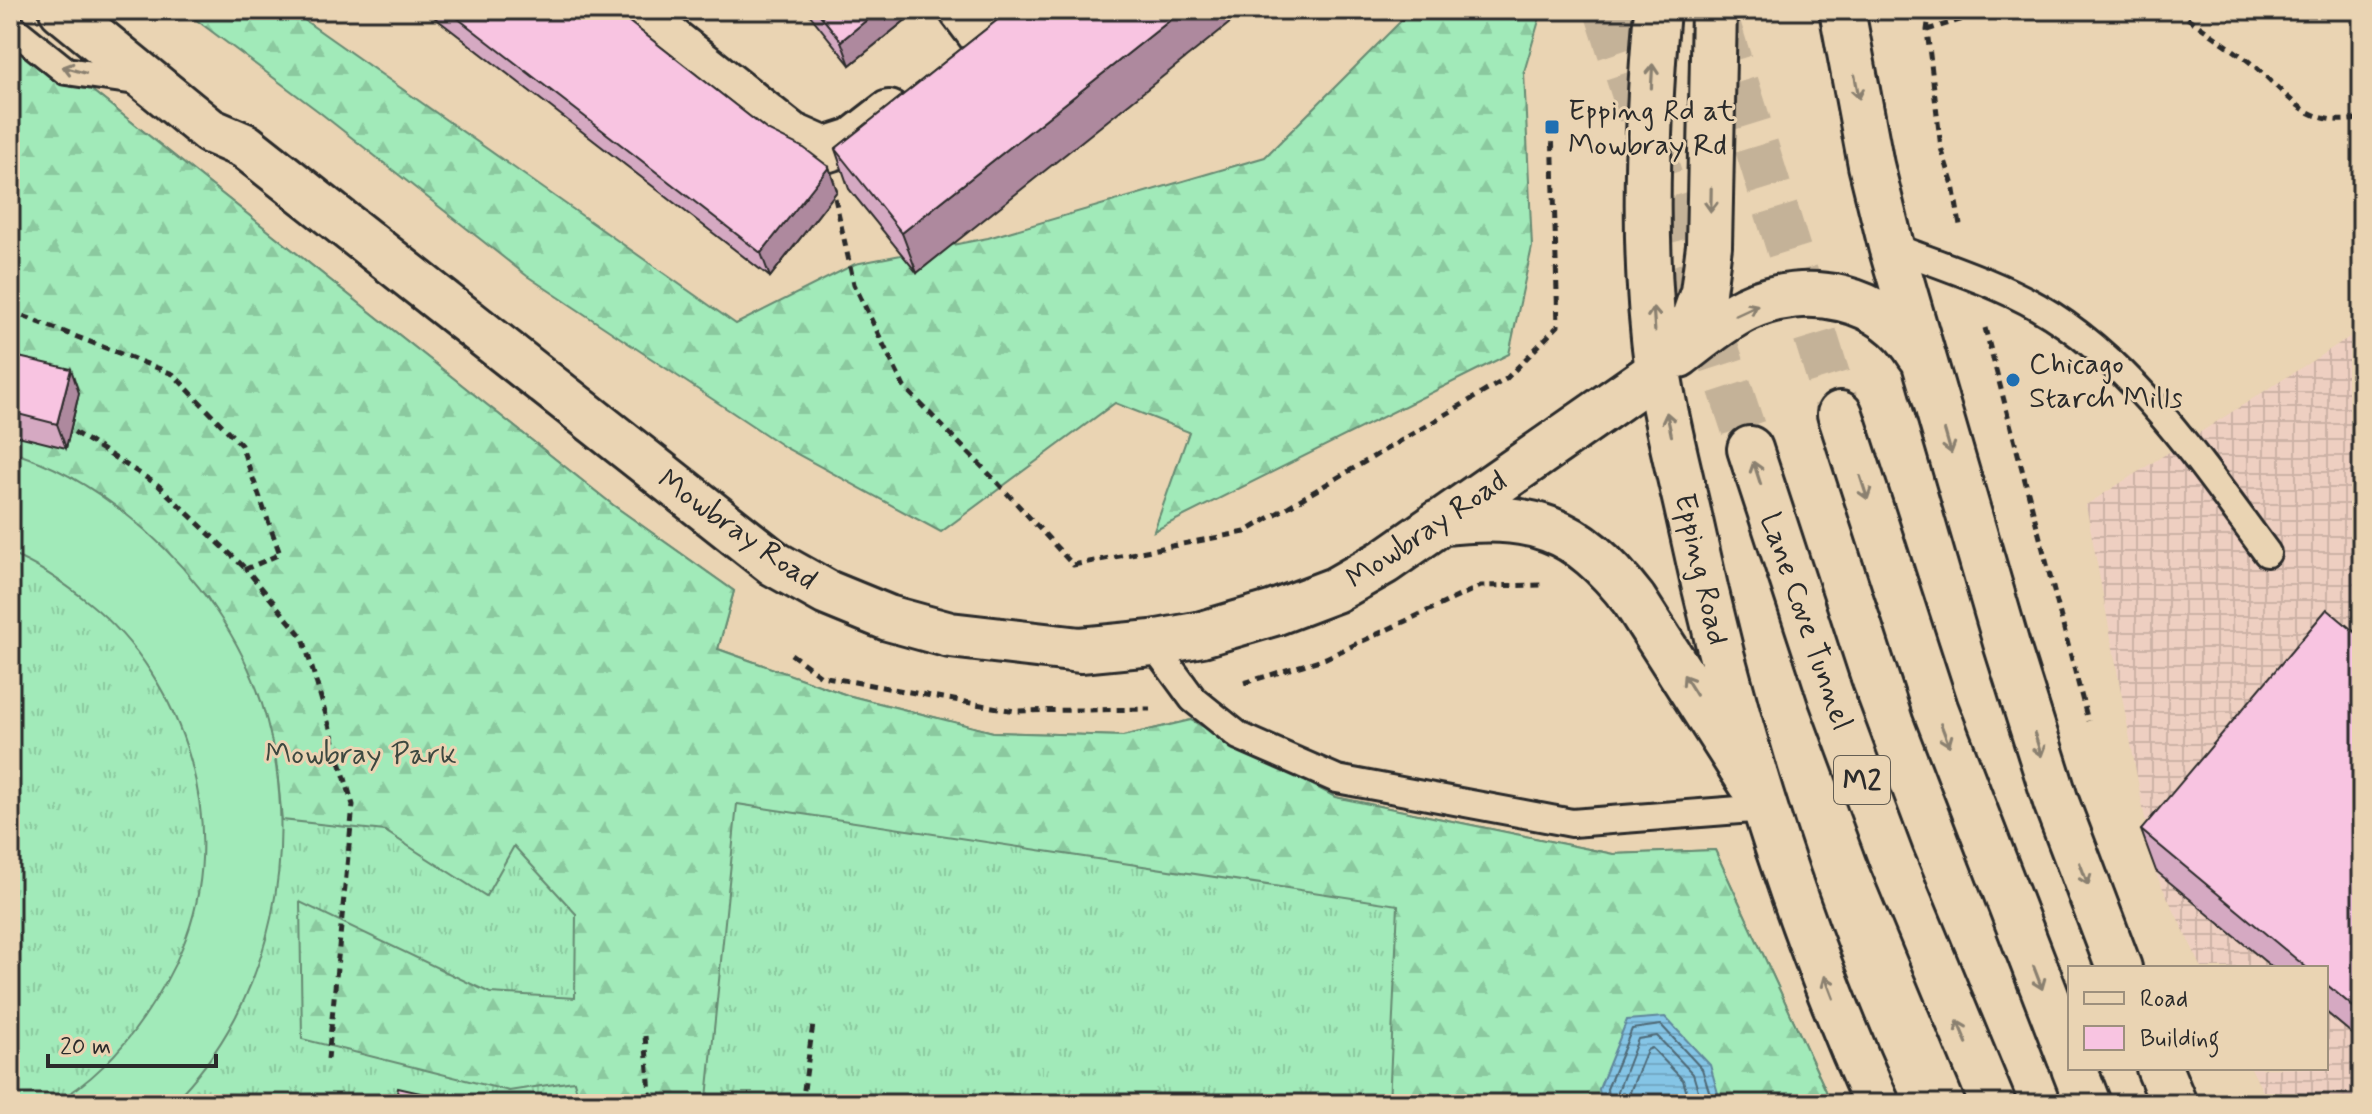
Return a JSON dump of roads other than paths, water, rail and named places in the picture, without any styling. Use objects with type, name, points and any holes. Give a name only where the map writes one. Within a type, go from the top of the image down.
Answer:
[{"type":"main road","name":"Mowbray Road","points":[[62,10],[210,131],[245,146],[775,564],[827,593],[888,618],[950,635],[1080,650],[1152,643],[1202,634],[1274,613],[1335,590],[1384,562],[1723,322],[1746,309],[1782,297],[1818,294],[1852,300],[1887,318],[1914,345],[1927,367]]},
{"type":"main road","name":"Mowbray Road","points":[[106,10],[224,111],[245,146]]},
{"type":"main road","points":[[633,10],[791,135],[825,150],[853,141],[936,76],[987,22]]},
{"type":"main road","name":"Epping Road","points":[[1657,10],[1652,74],[1650,266],[1670,362],[1709,610],[1763,803],[1815,951],[1877,1104]]},
{"type":"main road","points":[[1670,362],[1703,292],[1709,246],[1714,10]]},
{"type":"main road","points":[[1842,10],[1871,165],[1891,246],[2007,646],[2056,802],[2118,966]]},
{"type":"main road","points":[[1840,414],[1935,708],[2068,1053]]},
{"type":"main road","name":"Lane Cove Tunnel","points":[[1750,449],[1830,694],[1885,843],[1993,1104]]},
{"type":"main road","points":[[1437,523],[1477,519],[1522,523],[1550,530],[1579,542],[1591,551],[1614,573],[1655,629],[1763,803]]},
{"type":"main road","points":[[2075,1070],[2088,1104]]},
{"type":"main road","points":[[2160,1070],[2174,1104]]},
{"type":"lane","points":[[10,26],[66,71],[150,84]]},
{"type":"lane","points":[[1891,246],[2001,288],[2039,307],[2072,329],[2145,397],[2200,463],[2267,553]]},
{"type":"lane","points":[[1152,643],[1193,699],[1239,736],[1337,779],[1572,823],[1763,803]]},
{"type":"water","points":[[1665,1017],[1710,1065],[1721,1104],[1601,1104],[1599,1089],[1627,1020]]},
{"type":"tunnel","points":[[1606,10],[1750,449]]},
{"type":"tunnel","points":[[1717,20],[1840,414]]},
{"type":"place","name":"Epping Rd at Mowbray Rd","points":[[1552,127]]},
{"type":"place","name":"Chicago Starch Mills","points":[[2013,380]]},
{"type":"park label","name":"Mowbray Park","points":[[361,753]]}]
